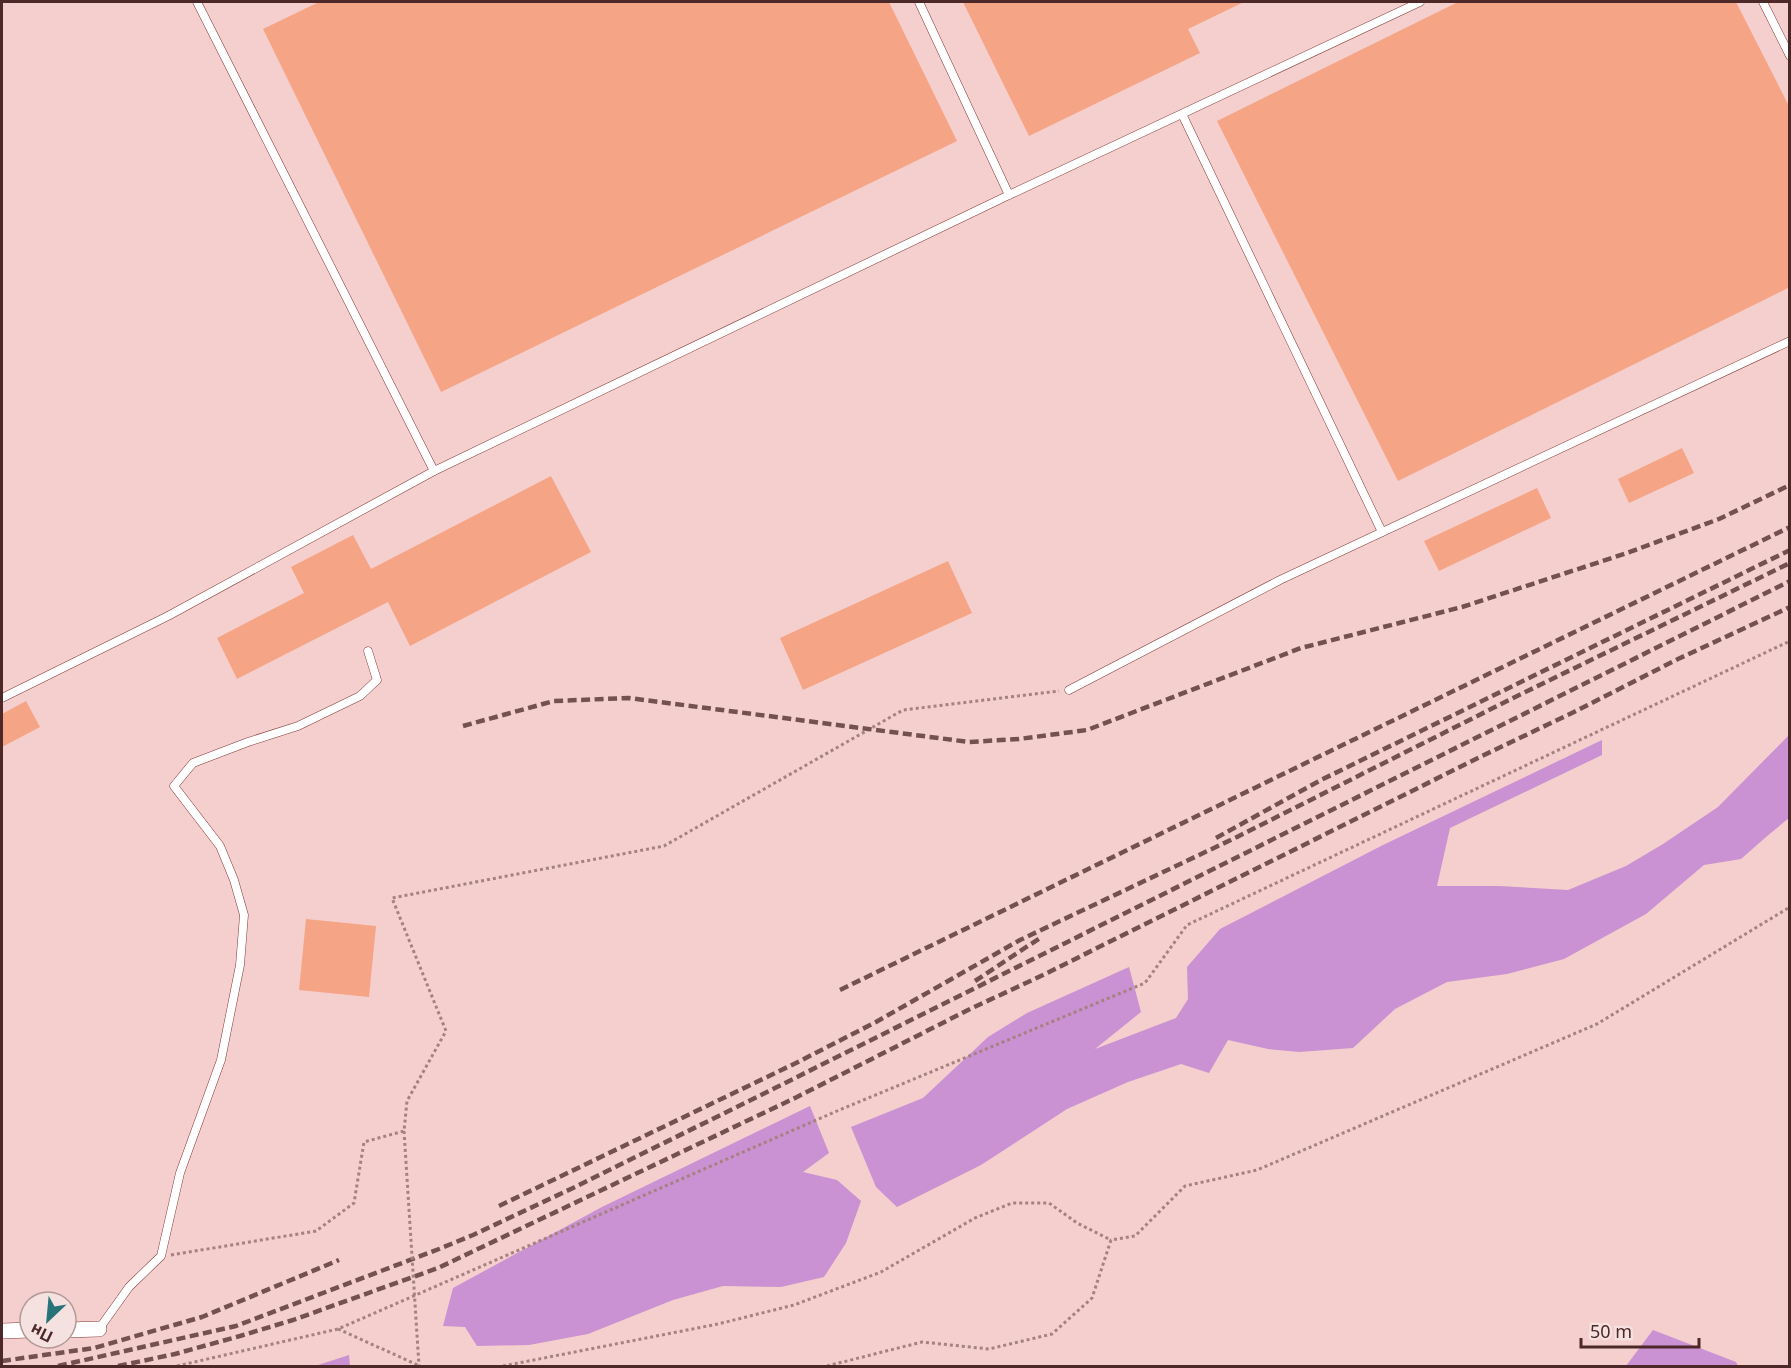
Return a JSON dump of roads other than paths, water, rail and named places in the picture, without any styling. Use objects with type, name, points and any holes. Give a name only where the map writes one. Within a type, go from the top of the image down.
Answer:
[{"type":"street","points":[[78,1330],[99,1329]]},
{"type":"street","points":[[2,1331],[18,1330]]},
{"type":"lane","points":[[197,2],[434,471]]},
{"type":"lane","points":[[919,2],[1009,195]]},
{"type":"lane","points":[[2,698],[168,616],[434,471],[1009,195],[1420,2]]},
{"type":"lane","points":[[1763,2],[1790,56]]},
{"type":"lane","points":[[1182,114],[1382,532]]},
{"type":"lane","points":[[1069,690],[1280,580],[1790,341]]},
{"type":"lane","points":[[99,1329],[129,1287],[161,1256],[180,1173],[221,1059],[240,965],[243,915],[234,880],[220,846],[174,786],[193,763],[248,741],[298,726],[360,696],[377,680],[368,651]]},
{"type":"railway","points":[[463,726],[554,701],[629,698],[969,742],[1019,739],[1087,730],[1301,648],[1462,607],[1627,553],[1719,519],[1790,485]]},
{"type":"railway","points":[[840,990],[1790,527]]},
{"type":"railway","points":[[1216,838],[1321,780],[1790,550]]},
{"type":"railway","points":[[499,1206],[796,1063],[876,1022],[1020,940],[1237,837],[1511,699],[1790,563]]},
{"type":"railway","points":[[58,1366],[236,1326],[473,1235],[775,1088],[1790,581]]},
{"type":"railway","points":[[118,1366],[175,1354],[293,1320],[438,1268],[797,1097],[1678,659],[1790,607]]},
{"type":"railway","points":[[975,981],[1040,938]]},
{"type":"railway","points":[[2,1361],[94,1348],[202,1317],[339,1260]]}]
